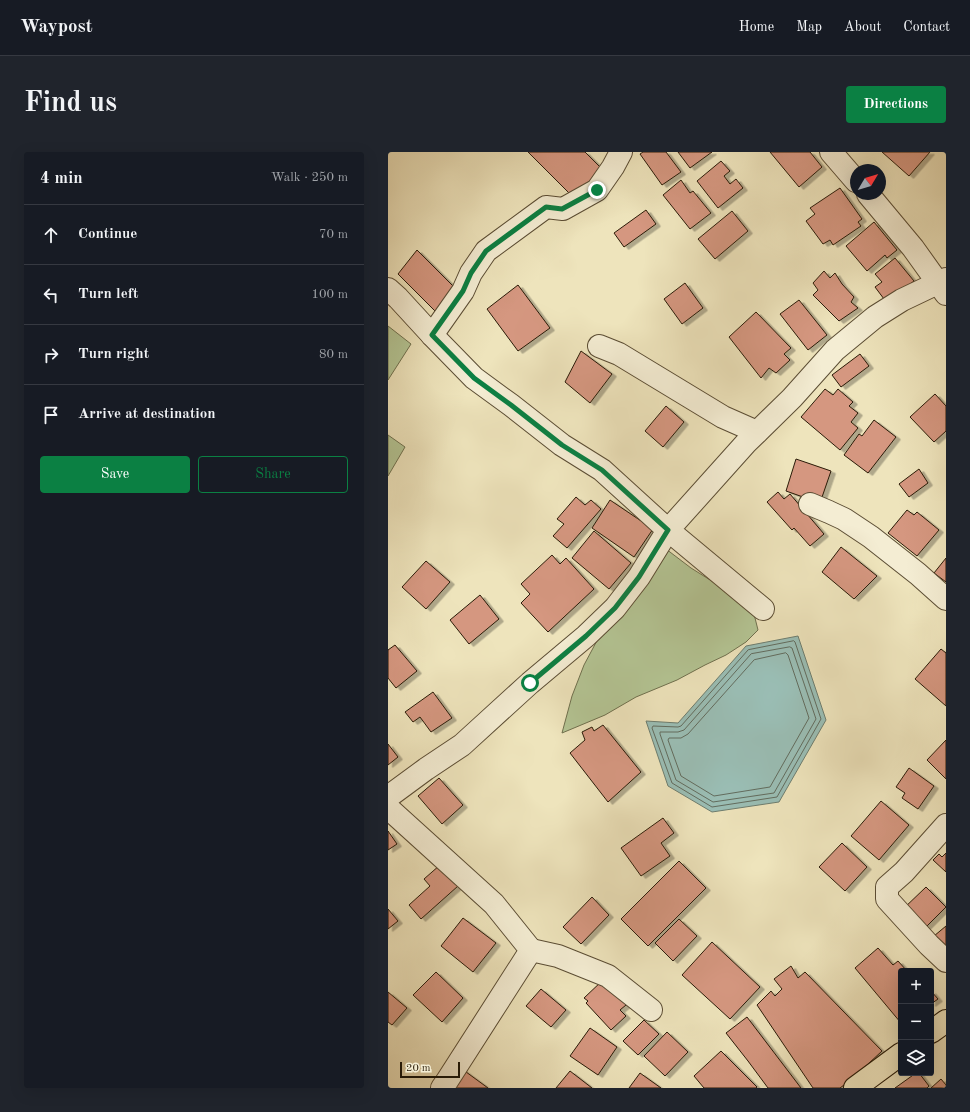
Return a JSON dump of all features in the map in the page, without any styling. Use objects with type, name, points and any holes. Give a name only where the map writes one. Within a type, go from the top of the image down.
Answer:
[{"type":"main road","points":[[934,1030],[946,1020]]},
{"type":"main road","points":[[862,1086],[898,1056]]},
{"type":"street","points":[[432,335],[463,291],[471,273],[486,251],[546,207],[562,209],[597,190],[613,167],[621,152]]},
{"type":"street","points":[[831,152],[850,174]]},
{"type":"street","points":[[388,797],[462,745],[530,683],[586,636],[615,608],[639,577],[668,530],[757,432],[792,398],[835,350],[875,317],[902,300],[943,286],[873,200]]},
{"type":"street","points":[[388,289],[474,378],[562,445],[602,470],[668,530],[763,609]]},
{"type":"street","points":[[599,346],[619,354],[723,417],[757,432]]},
{"type":"street","points":[[810,504],[844,520],[871,537],[918,574],[946,599]]},
{"type":"street","points":[[388,808],[494,904],[531,950],[558,956],[608,976],[651,1010]]},
{"type":"street","points":[[946,825],[904,872],[887,887],[887,899],[929,945],[946,961]]},
{"type":"street","points":[[442,1088],[531,950]]},
{"type":"green space","points":[[388,326],[411,344],[388,380]]},
{"type":"green space","points":[[388,435],[405,447],[388,476]]},
{"type":"green space","points":[[666,549],[691,568],[723,588],[754,614],[758,630],[746,642],[726,655],[677,680],[636,697],[605,715],[562,733],[572,696],[584,665],[600,635]]},
{"type":"water","points":[[798,636],[826,720],[779,802],[712,812],[668,786],[646,721],[678,723],[746,646]]},
{"type":"building","points":[[528,152],[585,152],[604,171],[576,200]]},
{"type":"building","points":[[643,152],[666,152],[681,172],[662,185],[640,154]]},
{"type":"building","points":[[678,152],[712,152],[690,168]]},
{"type":"building","points":[[770,152],[810,152],[822,167],[799,187]]},
{"type":"building","points":[[882,152],[930,152],[909,176]]},
{"type":"building","points":[[721,161],[730,171],[724,176],[730,184],[736,179],[743,188],[718,208],[697,181]]},
{"type":"building","points":[[681,180],[690,193],[693,191],[711,213],[690,229],[663,195]]},
{"type":"building","points":[[840,188],[862,219],[858,222],[861,226],[833,245],[830,240],[823,244],[806,221],[815,214],[810,208]]},
{"type":"building","points":[[646,210],[656,224],[624,247],[614,233]]},
{"type":"building","points":[[732,211],[748,231],[715,259],[698,239]]},
{"type":"building","points":[[874,222],[897,250],[887,258],[885,255],[867,271],[846,246]]},
{"type":"building","points":[[417,250],[457,290],[439,315],[398,274]]},
{"type":"building","points":[[895,258],[914,281],[887,303],[875,287],[882,282],[875,274]]},
{"type":"building","points":[[824,271],[830,278],[835,273],[842,284],[854,297],[851,302],[858,308],[839,321],[813,295],[818,290],[813,283]]},
{"type":"building","points":[[685,283],[703,308],[682,324],[664,299]]},
{"type":"building","points":[[518,285],[550,328],[518,351],[487,309]]},
{"type":"building","points":[[799,300],[827,335],[808,350],[780,314]]},
{"type":"building","points":[[756,312],[791,348],[784,354],[790,360],[776,373],[769,368],[761,378],[729,337]]},
{"type":"building","points":[[581,351],[612,374],[590,403],[565,382]]},
{"type":"building","points":[[860,354],[869,366],[841,387],[832,375]]},
{"type":"building","points":[[825,389],[833,395],[838,389],[853,402],[849,406],[858,413],[851,422],[858,428],[840,450],[801,417]]},
{"type":"building","points":[[935,394],[946,406],[946,431],[934,442],[910,417]]},
{"type":"building","points":[[666,406],[684,422],[663,447],[645,431]]},
{"type":"building","points":[[874,420],[896,437],[868,473],[844,455],[859,434],[862,436]]},
{"type":"building","points":[[796,459],[831,471],[820,503],[786,491]]},
{"type":"building","points":[[919,469],[928,483],[909,497],[899,484]]},
{"type":"building","points":[[778,492],[784,499],[790,494],[824,534],[810,546],[794,528],[792,530],[767,502]]},
{"type":"building","points":[[576,497],[585,505],[591,500],[601,509],[567,548],[553,536],[564,524],[557,519]]},
{"type":"building","points":[[610,500],[653,529],[634,557],[592,528]]},
{"type":"building","points":[[907,510],[914,515],[917,512],[939,530],[917,556],[888,533]]},
{"type":"building","points":[[594,531],[631,563],[609,589],[572,558]]},
{"type":"building","points":[[841,547],[877,576],[854,599],[822,572]]},
{"type":"building","points":[[552,555],[560,564],[566,558],[594,589],[548,632],[521,603],[530,594],[521,584]]},
{"type":"building","points":[[946,558],[946,582],[934,573]]},
{"type":"building","points":[[426,561],[450,582],[426,609],[402,587]]},
{"type":"building","points":[[480,595],[499,619],[469,644],[450,620]]},
{"type":"building","points":[[395,645],[417,671],[396,688],[388,678],[388,650]]},
{"type":"building","points":[[941,649],[946,653],[946,706],[915,679]]},
{"type":"building","points":[[433,692],[452,718],[431,732],[420,717],[413,722],[405,712]]},
{"type":"building","points":[[603,725],[641,772],[608,802],[570,753],[585,740],[582,732],[592,727],[594,731]]},
{"type":"building","points":[[946,740],[946,779],[927,760]]},
{"type":"building","points":[[388,744],[398,757],[388,765]]},
{"type":"building","points":[[909,768],[934,786],[918,809],[902,798],[905,793],[896,787]]},
{"type":"building","points":[[439,778],[463,805],[442,824],[418,796]]},
{"type":"building","points":[[881,801],[909,825],[879,860],[851,836]]},
{"type":"building","points":[[663,818],[674,833],[661,843],[670,856],[641,876],[621,848]]},
{"type":"building","points":[[388,831],[397,844],[388,850]]},
{"type":"building","points":[[842,843],[867,867],[845,891],[819,867]]},
{"type":"building","points":[[946,853],[946,872],[933,860],[939,854],[942,857]]},
{"type":"building","points":[[679,861],[706,888],[648,946],[621,919]]},
{"type":"building","points":[[440,865],[458,886],[421,919],[409,905],[430,886],[424,879]]},
{"type":"building","points":[[926,887],[946,907],[922,931],[902,910]]},
{"type":"building","points":[[592,897],[609,915],[581,944],[563,927]]},
{"type":"building","points":[[388,909],[398,921],[388,929]]},
{"type":"building","points":[[463,918],[496,943],[473,972],[441,946]]},
{"type":"building","points":[[679,919],[697,936],[673,961],[655,943]]},
{"type":"building","points":[[946,926],[946,951],[934,936]]},
{"type":"building","points":[[712,942],[760,987],[730,1019],[682,975]]},
{"type":"building","points":[[878,948],[893,965],[898,961],[904,968],[898,968],[898,1019],[855,968]]},
{"type":"building","points":[[791,966],[798,978],[805,972],[882,1051],[840,1088],[813,1088],[757,1005],[771,991],[775,996],[782,989],[774,979]]},
{"type":"building","points":[[436,972],[463,998],[442,1022],[413,995]]},
{"type":"building","points":[[603,980],[626,1005],[620,1010],[626,1016],[611,1030],[586,1003],[588,1001],[584,998]]},
{"type":"building","points":[[541,989],[566,1010],[551,1027],[526,1006]]},
{"type":"building","points":[[388,992],[407,1008],[392,1025],[388,1022]]},
{"type":"building","points":[[934,994],[938,999],[934,1002]]},
{"type":"building","points":[[747,1017],[801,1088],[768,1088],[726,1033]]},
{"type":"building","points":[[644,1020],[659,1034],[638,1055],[623,1041]]},
{"type":"building","points":[[590,1028],[617,1047],[598,1075],[570,1056]]},
{"type":"building","points":[[667,1032],[688,1052],[665,1076],[644,1056]]},
{"type":"building","points":[[721,1051],[757,1087],[756,1088],[704,1088],[694,1076]]},
{"type":"building","points":[[462,1069],[488,1088],[449,1088]]},
{"type":"building","points":[[570,1071],[592,1088],[556,1088]]},
{"type":"building","points":[[640,1073],[661,1088],[629,1088]]},
{"type":"building","points":[[912,1076],[921,1076],[929,1086],[927,1088],[895,1088]]},
{"type":"building","points":[[941,1079],[946,1085],[946,1088],[931,1088]]},
{"type":"route","points":[[530,683],[586,636],[615,608],[639,577],[668,530],[602,470],[562,445],[474,378],[432,335],[463,291],[471,273],[486,251],[546,207],[562,209],[597,190]]}]
